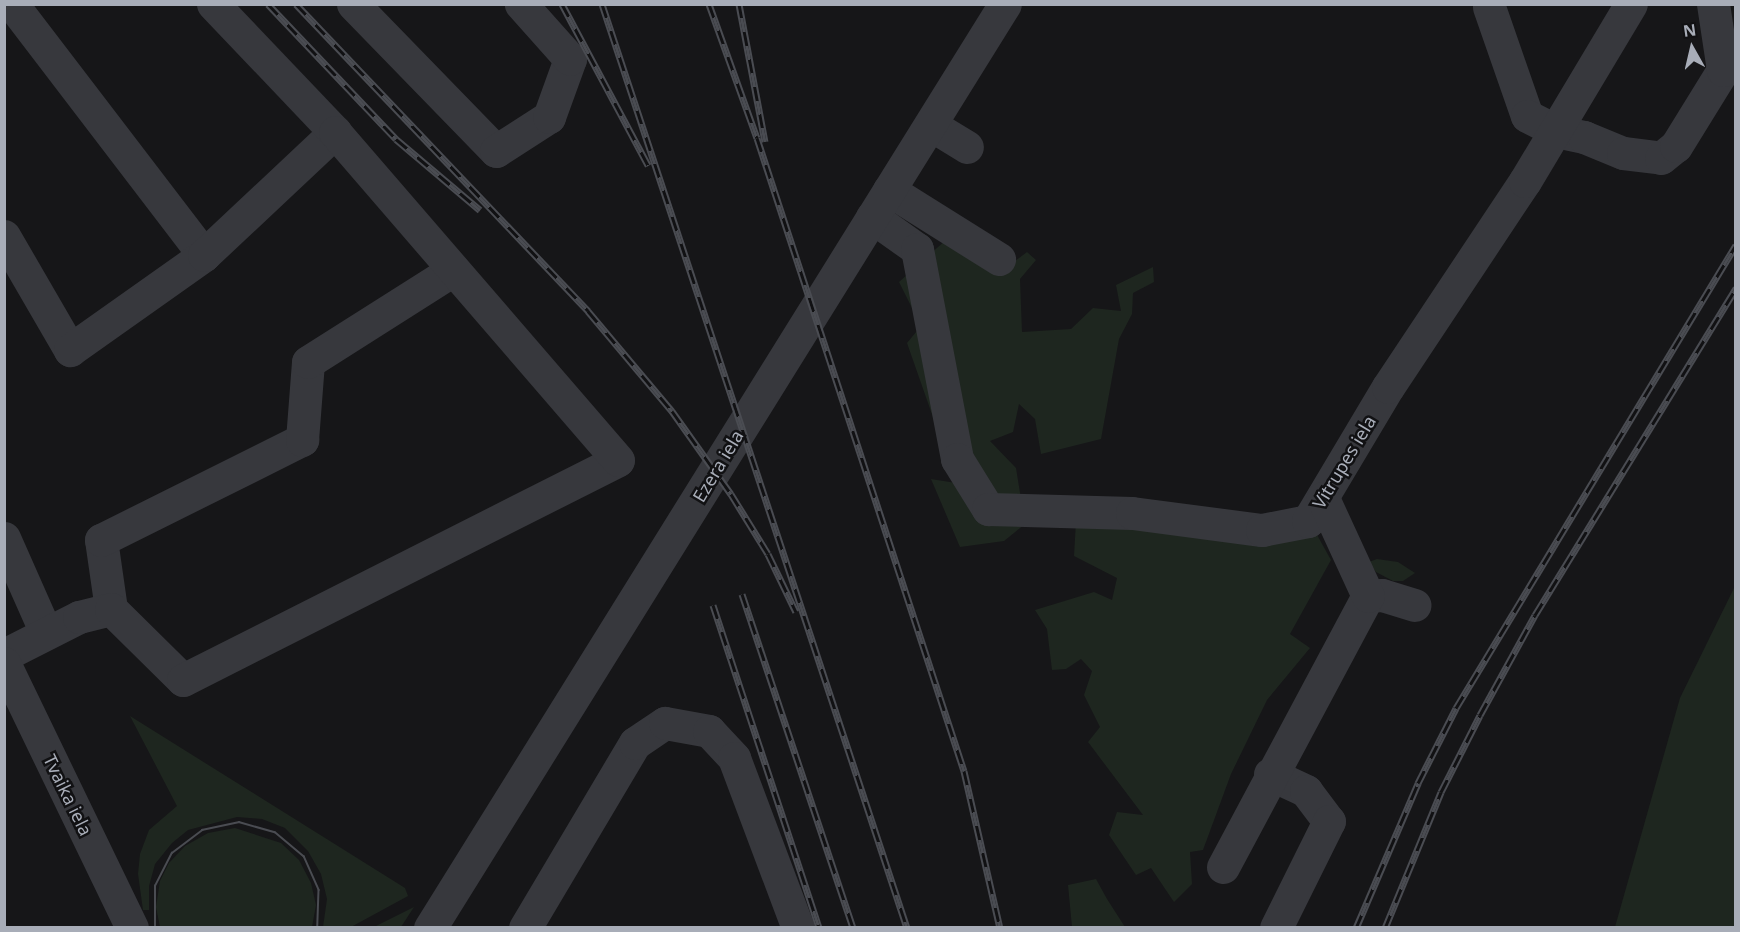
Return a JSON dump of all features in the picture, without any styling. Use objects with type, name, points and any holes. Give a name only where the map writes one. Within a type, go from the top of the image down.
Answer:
[{"type":"street","points":[[12,4],[204,255]]},
{"type":"street","points":[[213,4],[335,132],[618,460],[183,680],[111,609],[101,540],[302,440],[308,362],[453,270]]},
{"type":"street","points":[[353,4],[496,151],[549,117],[570,59],[521,4]]},
{"type":"street","name":"Ezera iela","points":[[430,927],[1005,4]]},
{"type":"street","name":"Vitrupes iela","points":[[880,204],[917,249],[957,459],[988,509],[1132,513],[1262,530],[1308,521],[1388,387],[1556,131],[1631,4]]},
{"type":"street","points":[[1489,7],[1527,116],[1556,131],[1642,156],[1661,158],[1676,146],[1723,69],[1713,4]]},
{"type":"street","points":[[931,125],[967,147]]},
{"type":"street","points":[[4,236],[70,350],[204,255],[335,132]]},
{"type":"street","points":[[880,204],[999,259]]},
{"type":"street","points":[[1323,498],[1368,596]]},
{"type":"street","points":[[4,538],[46,633]]},
{"type":"street","points":[[1368,596],[1382,596],[1415,605]]},
{"type":"street","points":[[1223,867],[1270,774],[1368,596]]},
{"type":"street","points":[[4,655],[79,617],[111,609]]},
{"type":"street","name":"Tvaika iela","points":[[4,663],[132,927]]},
{"type":"street","points":[[525,927],[635,743],[665,723],[709,731],[734,758],[798,927]]},
{"type":"street","points":[[1270,774],[1306,791],[1329,821],[1276,927]]},
{"type":"shaded area","points":[[947,239],[1002,271],[1027,252],[1036,260],[1020,279],[1022,332],[1071,329],[1093,308],[1121,311],[1116,285],[1153,267],[1154,282],[1133,293],[1132,314],[1119,339],[1101,439],[1041,454],[1035,419],[1019,404],[1013,432],[990,441],[1016,468],[1025,524],[1004,541],[960,547],[931,479],[956,483],[907,343],[921,326],[899,282]]},
{"type":"shaded area","points":[[1076,521],[1115,529],[1179,526],[1316,533],[1331,560],[1290,634],[1310,648],[1267,700],[1231,774],[1203,850],[1190,852],[1192,884],[1174,902],[1151,868],[1136,875],[1109,835],[1117,812],[1143,815],[1088,742],[1100,727],[1084,695],[1092,671],[1081,659],[1066,669],[1052,670],[1047,629],[1035,610],[1094,592],[1112,600],[1117,578],[1074,556]]},
{"type":"shaded area","points":[[1377,559],[1398,562],[1415,573],[1403,581],[1393,581],[1376,572],[1369,562]]},
{"type":"shaded area","points":[[1735,586],[1735,927],[1615,927],[1680,698]]},
{"type":"shaded area","points":[[130,716],[405,888],[408,896],[351,927],[323,927],[327,899],[321,874],[308,851],[285,828],[262,819],[237,817],[188,830],[172,843],[155,864],[149,886],[149,910],[143,910],[138,874],[140,854],[149,830],[177,806]]},
{"type":"shaded area","points":[[235,828],[281,843],[299,860],[311,883],[316,905],[312,927],[160,927],[156,907],[160,881],[169,863],[185,846],[208,833]]},
{"type":"shaded area","points":[[1096,879],[1125,927],[1072,927],[1068,885]]},
{"type":"shaded area","points":[[414,907],[401,927],[374,927]]},
{"type":"tram line","points":[[155,928],[155,886],[172,853],[202,830],[239,822],[275,832],[304,856],[319,890],[318,928]]},
{"type":"railway","points":[[268,4],[396,139],[480,210]]},
{"type":"railway","points":[[296,4],[588,311],[672,411],[731,494],[768,554],[796,612]]},
{"type":"railway","points":[[562,4],[648,165]]},
{"type":"railway","points":[[602,4],[907,928]]},
{"type":"railway","points":[[709,4],[757,138],[964,771],[1000,928]]},
{"type":"railway","points":[[739,4],[765,142]]},
{"type":"railway","points":[[1356,928],[1418,783],[1456,708],[1736,245]]},
{"type":"railway","points":[[1385,928],[1441,792],[1480,715],[1535,615],[1736,288]]},
{"type":"railway","points":[[742,594],[853,928]]},
{"type":"railway","points":[[713,605],[819,928]]}]
